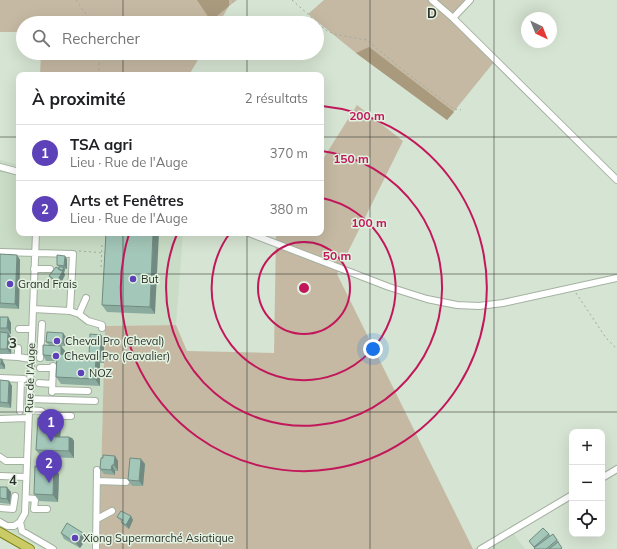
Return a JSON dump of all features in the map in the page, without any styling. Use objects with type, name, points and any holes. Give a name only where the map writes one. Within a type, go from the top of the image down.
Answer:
[{"type":"main road","points":[[2,532],[30,549]]},
{"type":"street","points":[[432,0],[453,18],[617,180]]},
{"type":"street","points":[[453,18],[470,0]]},
{"type":"street","points":[[0,167],[16,171]]},
{"type":"street","name":"Rue de l'Auge","points":[[20,522],[25,513],[26,498],[25,477],[36,236]]},
{"type":"street","points":[[249,236],[389,287],[427,299],[457,305],[479,306],[503,303],[617,278]]},
{"type":"street","points":[[0,252],[73,254],[70,311]]},
{"type":"street","points":[[34,269],[50,269]]},
{"type":"street","points":[[79,314],[86,298]]},
{"type":"street","points":[[33,309],[70,311],[79,314],[88,321],[102,325],[102,328]]},
{"type":"street","points":[[40,358],[42,324]]},
{"type":"street","points":[[19,328],[41,335]]},
{"type":"street","points":[[18,348],[18,357]]},
{"type":"street","points":[[0,356],[31,359]]},
{"type":"street","points":[[40,368],[53,367],[52,400]]},
{"type":"street","points":[[0,378],[30,379]]},
{"type":"street","points":[[20,411],[21,379]]},
{"type":"street","points":[[39,383],[52,387],[88,390]]},
{"type":"street","points":[[29,399],[94,401]]},
{"type":"street","points":[[29,410],[41,411],[48,416],[71,416]]},
{"type":"street","points":[[0,420],[28,418]]},
{"type":"street","points":[[27,442],[38,442]]},
{"type":"street","points":[[0,457],[6,461],[26,462]]},
{"type":"street","points":[[605,476],[617,469]]},
{"type":"street","points":[[96,549],[97,470]]},
{"type":"street","points":[[1,476],[25,477]]},
{"type":"street","points":[[97,481],[126,482]]},
{"type":"street","points":[[0,508],[13,509],[15,496]]},
{"type":"street","points":[[481,549],[569,497]]},
{"type":"street","points":[[26,498],[34,499],[34,509],[47,509]]},
{"type":"street","points":[[97,519],[112,511]]},
{"type":"street","points":[[0,522],[7,526],[14,526],[20,522],[22,531],[53,549]]},
{"type":"path","points":[[76,0],[87,16]]},
{"type":"path","points":[[216,16],[234,0]]},
{"type":"path","points":[[292,0],[310,16]]},
{"type":"path","points":[[324,28],[338,35],[367,40],[404,71],[454,109],[460,110]]},
{"type":"path","points":[[99,60],[99,72]]},
{"type":"path","points":[[101,267],[102,245]]},
{"type":"path","points":[[581,290],[576,292],[606,338],[617,349]]},
{"type":"shaded area","points":[[0,0],[237,0],[229,6],[223,16],[16,16],[16,32],[0,32]]},
{"type":"shaded area","points":[[197,0],[229,0],[229,6],[217,16],[208,16]]},
{"type":"shaded area","points":[[324,0],[474,0],[453,22],[494,62],[447,120],[356,53],[324,27],[324,16],[310,16],[308,14]]},
{"type":"shaded area","points":[[369,47],[454,112],[447,120],[356,53]]},
{"type":"shaded area","points":[[41,60],[198,60],[191,72],[40,72]]},
{"type":"shaded area","points":[[357,105],[403,141],[337,274],[473,549],[99,549],[105,326],[176,325],[187,351],[274,353],[276,236],[324,236],[324,157]]},
{"type":"shaded area","points":[[0,160],[16,164],[16,236],[183,236],[176,325],[105,326],[99,549],[43,549],[0,525]]},
{"type":"shaded area","points":[[509,528],[525,549],[473,549]]},
{"type":"building","name":"But","points":[[106,236],[153,236],[150,307],[102,305]]},
{"type":"building","name":"Grand Frais","points":[[0,254],[17,255],[15,304],[0,303]]},
{"type":"building","points":[[57,255],[65,256],[64,266],[57,265]]},
{"type":"building","points":[[56,267],[63,271],[57,281],[49,276]]},
{"type":"building","points":[[59,267],[64,267],[62,271],[58,269]]},
{"type":"building","points":[[0,317],[8,317],[7,328],[0,328]]},
{"type":"building","points":[[0,332],[8,333],[7,349],[0,349]]},
{"type":"building","points":[[47,332],[63,333],[63,343],[46,342]]},
{"type":"building","points":[[90,334],[101,335],[100,357],[89,355]]},
{"type":"building","points":[[43,345],[61,346],[61,354],[57,354],[57,356],[43,355]]},
{"type":"building","name":"NOZ","points":[[57,354],[96,356],[95,379],[56,377]]},
{"type":"building","points":[[0,380],[9,381],[8,403],[0,402]]},
{"type":"building","points":[[38,418],[56,418],[55,437],[69,437],[69,451],[36,450]]},
{"type":"building","points":[[103,455],[115,456],[114,465],[112,465],[111,470],[100,469],[101,458],[103,458]]},
{"type":"building","points":[[130,458],[141,459],[139,481],[128,480]]},
{"type":"building","points":[[35,466],[54,467],[53,495],[34,494]]},
{"type":"building","points":[[0,487],[7,487],[7,499],[0,498]]},
{"type":"building","points":[[121,511],[131,516],[126,525],[121,522],[123,520],[117,517]]},
{"type":"building","points":[[67,523],[83,533],[76,543],[61,533]]},
{"type":"building","points":[[543,528],[549,534],[534,547],[529,541]]},
{"type":"building","points":[[553,534],[557,540],[546,549],[534,548]]},
{"type":"building","points":[[558,542],[562,548],[549,549]]},
{"type":"place","name":"But","points":[[133,279]]},
{"type":"place","name":"Grand Frais","points":[[10,284]]},
{"type":"place","name":"Cheval Pro (Cheval)","points":[[57,341]]},
{"type":"place","name":"Cheval Pro (Cavalier)","points":[[56,356]]},
{"type":"place","name":"NOZ","points":[[81,373]]},
{"type":"place","name":"TSA agri","points":[[51,442]]},
{"type":"place","name":"Arts et Fenêtres","points":[[49,483]]},
{"type":"place","name":"Xiong Supermarché Asiatique","points":[[75,538]]}]
